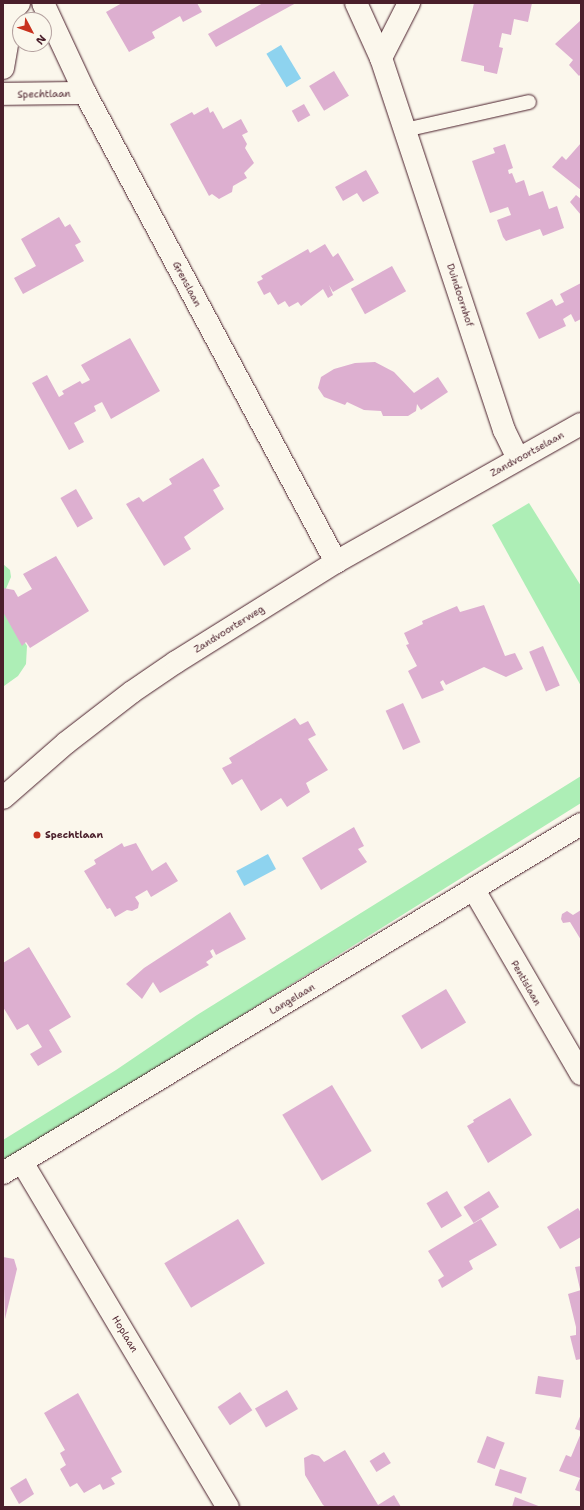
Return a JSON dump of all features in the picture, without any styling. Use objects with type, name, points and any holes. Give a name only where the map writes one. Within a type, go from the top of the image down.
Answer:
[{"type":"street","points":[[3,68],[13,10],[19,3]]},
{"type":"street","name":"Grenslaan","points":[[43,3],[85,93],[336,562]]},
{"type":"street","name":"Duindoornhof","points":[[356,3],[381,58],[504,430],[518,460]]},
{"type":"street","points":[[381,58],[409,3]]},
{"type":"street","name":"Spechtlaan","points":[[3,94],[85,93]]},
{"type":"street","name":"Zandvoortselaan","points":[[473,484],[581,424]]},
{"type":"street","name":"Zandvoorterweg","points":[[3,798],[66,743],[132,692],[336,562],[473,484]]},
{"type":"street","name":"Langelaan","points":[[3,1173],[581,824]]},
{"type":"street","name":"Pentislaan","points":[[474,890],[581,1074]]},
{"type":"street","name":"Hoplaan","points":[[22,1162],[228,1507]]},
{"type":"lane","points":[[405,130],[529,102]]},
{"type":"green space","points":[[529,503],[581,586],[581,686],[492,525]]},
{"type":"green space","points":[[3,564],[10,570],[11,577],[5,591],[5,611],[27,646],[26,664],[18,676],[4,686]]},
{"type":"green space","points":[[581,776],[581,803],[3,1165],[3,1140],[116,1070],[197,1015]]},
{"type":"water","points":[[281,45],[301,78],[287,87],[266,54]]},
{"type":"water","points":[[268,854],[276,869],[244,886],[236,871]]},
{"type":"building","points":[[122,3],[197,3],[202,12],[183,22],[180,16],[152,32],[155,38],[129,52],[106,12]]},
{"type":"building","points":[[263,3],[296,3],[216,47],[208,34]]},
{"type":"building","points":[[474,3],[532,3],[528,22],[514,19],[511,35],[502,33],[499,47],[503,48],[497,74],[484,71],[484,66],[461,61]]},
{"type":"building","points":[[581,20],[581,74],[579,76],[569,65],[573,60],[555,44]]},
{"type":"building","points":[[334,71],[349,96],[324,111],[309,86]]},
{"type":"building","points":[[304,104],[310,115],[298,122],[292,111]]},
{"type":"building","points":[[208,107],[210,113],[213,111],[223,129],[241,119],[248,132],[242,135],[247,144],[245,148],[254,163],[244,173],[247,178],[233,186],[232,192],[219,199],[212,194],[209,196],[170,124],[192,112],[194,115]]},
{"type":"building","points":[[581,143],[581,190],[552,167],[562,156],[566,160]]},
{"type":"building","points":[[505,144],[513,168],[508,170],[509,174],[512,173],[516,183],[524,180],[529,196],[543,191],[549,209],[557,206],[564,228],[543,236],[540,229],[506,241],[503,237],[497,220],[511,215],[508,207],[490,213],[472,161],[495,153],[493,148]]},
{"type":"building","points":[[366,170],[379,193],[363,202],[357,193],[343,201],[335,187]]},
{"type":"building","points":[[576,195],[581,199],[581,215],[570,202]]},
{"type":"building","points":[[59,217],[65,227],[70,224],[81,242],[75,245],[84,261],[23,294],[14,278],[36,266],[21,239]]},
{"type":"building","points":[[325,244],[333,257],[338,253],[354,280],[333,292],[329,285],[333,295],[328,298],[323,289],[301,306],[298,302],[289,307],[285,301],[278,305],[270,292],[264,295],[257,282],[263,279],[261,276],[308,249],[310,253]]},
{"type":"building","points":[[392,266],[406,291],[365,314],[351,289]]},
{"type":"building","points":[[581,283],[581,319],[575,322],[571,314],[563,319],[566,326],[539,339],[526,313],[552,299],[556,306],[564,302],[560,294]]},
{"type":"building","points":[[130,338],[160,391],[111,419],[102,402],[94,406],[96,411],[74,423],[84,442],[69,450],[32,383],[47,375],[59,397],[64,394],[62,391],[80,381],[82,384],[90,380],[81,365]]},
{"type":"building","points":[[375,362],[394,372],[414,393],[438,377],[448,392],[421,410],[417,404],[416,411],[408,416],[383,416],[381,411],[364,410],[347,402],[345,405],[324,397],[318,388],[321,377],[334,369],[355,363]]},
{"type":"building","points":[[203,458],[220,486],[213,490],[224,509],[184,537],[191,549],[164,566],[126,504],[139,497],[143,502],[172,484],[169,479]]},
{"type":"building","points":[[76,489],[93,518],[77,527],[60,498]]},
{"type":"building","points":[[56,556],[89,611],[30,648],[26,642],[22,646],[3,612],[3,588],[14,590],[18,597],[32,589],[23,574]]},
{"type":"building","points":[[484,605],[505,656],[515,653],[523,669],[506,677],[484,667],[446,685],[443,680],[440,682],[444,690],[422,699],[408,671],[417,666],[406,645],[409,644],[404,633],[423,624],[422,621],[457,606],[460,612]]},
{"type":"building","points":[[543,646],[560,686],[546,691],[529,652]]},
{"type":"building","points":[[403,703],[420,742],[403,750],[386,711]]},
{"type":"building","points":[[295,718],[300,725],[308,721],[316,735],[308,739],[328,770],[306,783],[310,792],[287,807],[281,798],[261,811],[242,779],[232,785],[222,768],[232,763],[229,758]]},
{"type":"building","points":[[354,827],[364,846],[358,849],[367,862],[321,890],[302,858]]},
{"type":"building","points":[[122,843],[124,847],[136,843],[152,871],[166,862],[178,881],[151,897],[147,890],[135,897],[139,903],[138,908],[132,911],[127,910],[115,917],[110,908],[107,909],[84,871],[96,864],[94,860]]},
{"type":"building","points":[[581,910],[581,940],[570,922],[563,923],[561,919],[562,914],[567,911],[573,915]]},
{"type":"building","points":[[230,912],[246,939],[216,955],[213,949],[210,951],[213,957],[206,962],[209,965],[160,993],[153,982],[142,999],[126,984],[144,968]]},
{"type":"building","points":[[29,947],[71,1017],[49,1030],[62,1052],[38,1066],[30,1054],[42,1047],[28,1024],[17,1030],[3,1007],[3,963]]},
{"type":"building","points":[[446,989],[466,1022],[422,1049],[401,1016]]},
{"type":"building","points":[[332,1085],[372,1151],[322,1181],[282,1115]]},
{"type":"building","points":[[510,1098],[532,1135],[488,1163],[467,1126],[474,1122],[473,1120]]},
{"type":"building","points":[[447,1191],[462,1216],[441,1228],[426,1203]]},
{"type":"building","points":[[489,1191],[499,1207],[474,1223],[464,1207]]},
{"type":"building","points":[[578,1208],[581,1213],[581,1237],[560,1249],[547,1227]]},
{"type":"building","points":[[238,1219],[265,1264],[191,1308],[164,1263]]},
{"type":"building","points":[[481,1219],[497,1245],[469,1261],[473,1269],[442,1288],[438,1280],[444,1276],[428,1251]]},
{"type":"building","points":[[3,1257],[14,1259],[17,1269],[5,1319]]},
{"type":"building","points":[[581,1266],[581,1289],[580,1289],[575,1267]]},
{"type":"building","points":[[581,1290],[581,1359],[576,1360],[570,1336],[576,1335],[576,1327],[568,1294]]},
{"type":"building","points":[[538,1376],[564,1380],[561,1398],[535,1394]]},
{"type":"building","points":[[287,1390],[298,1409],[266,1428],[255,1408]]},
{"type":"building","points":[[240,1392],[252,1410],[230,1425],[218,1407]]},
{"type":"building","points":[[78,1393],[122,1472],[111,1478],[115,1484],[103,1490],[100,1484],[84,1493],[77,1483],[70,1487],[60,1469],[66,1465],[60,1453],[65,1450],[44,1413]]},
{"type":"building","points":[[581,1414],[581,1431],[575,1429]]},
{"type":"building","points":[[581,1433],[581,1492],[575,1490],[580,1478],[559,1471],[566,1455],[571,1457]]},
{"type":"building","points":[[487,1436],[505,1443],[495,1469],[477,1462]]},
{"type":"building","points":[[345,1450],[378,1505],[394,1495],[401,1507],[326,1507],[323,1505],[305,1475],[304,1458],[312,1454],[319,1456],[324,1462]]},
{"type":"building","points":[[384,1452],[391,1463],[376,1472],[370,1461]]},
{"type":"building","points":[[500,1469],[527,1478],[521,1494],[495,1485]]},
{"type":"building","points":[[26,1478],[34,1494],[19,1504],[10,1488]]},
{"type":"building","points":[[515,1497],[541,1507],[512,1507]]},
{"type":"place","name":"Spechtlaan","points":[[37,835]]}]
